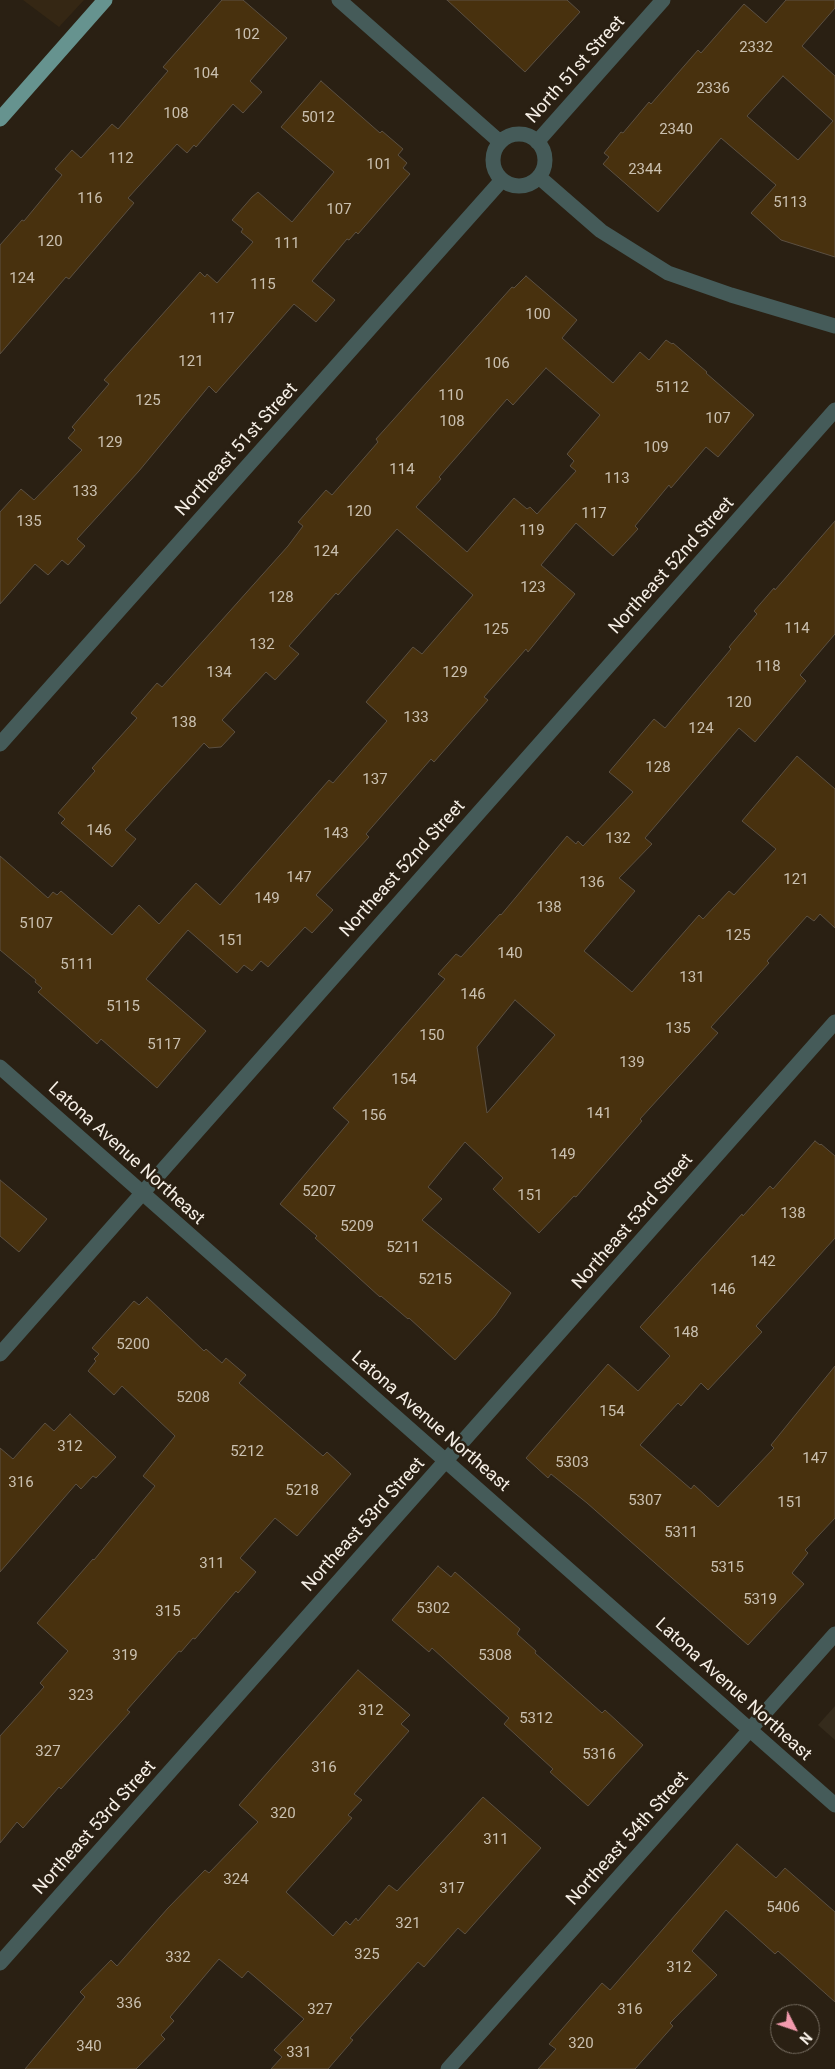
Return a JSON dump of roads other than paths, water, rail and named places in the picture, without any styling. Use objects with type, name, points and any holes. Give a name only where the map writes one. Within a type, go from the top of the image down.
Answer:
[{"type":"main road","points":[[0,119],[105,0]]},
{"type":"street","points":[[339,0],[500,142]]},
{"type":"street","name":"North 51st Street","points":[[537,142],[662,0]]},
{"type":"street","points":[[518,134],[537,142],[543,152],[544,160],[543,169],[539,177],[524,186],[514,186],[502,180],[494,169],[492,161],[494,152],[500,142],[518,134]]},
{"type":"street","points":[[539,177],[601,231],[668,273],[731,295],[835,326]]},
{"type":"street","name":"Northeast 51st Street","points":[[0,744],[502,180]]},
{"type":"street","name":"Northeast 52nd Street","points":[[0,1354],[835,410]]},
{"type":"street","name":"Northeast 53rd Street","points":[[0,1963],[835,1022]]},
{"type":"street","name":"Latona Avenue Northeast","points":[[0,1067],[835,1805]]},
{"type":"street","name":"Northeast 54th Street","points":[[448,2069],[835,1634]]}]
